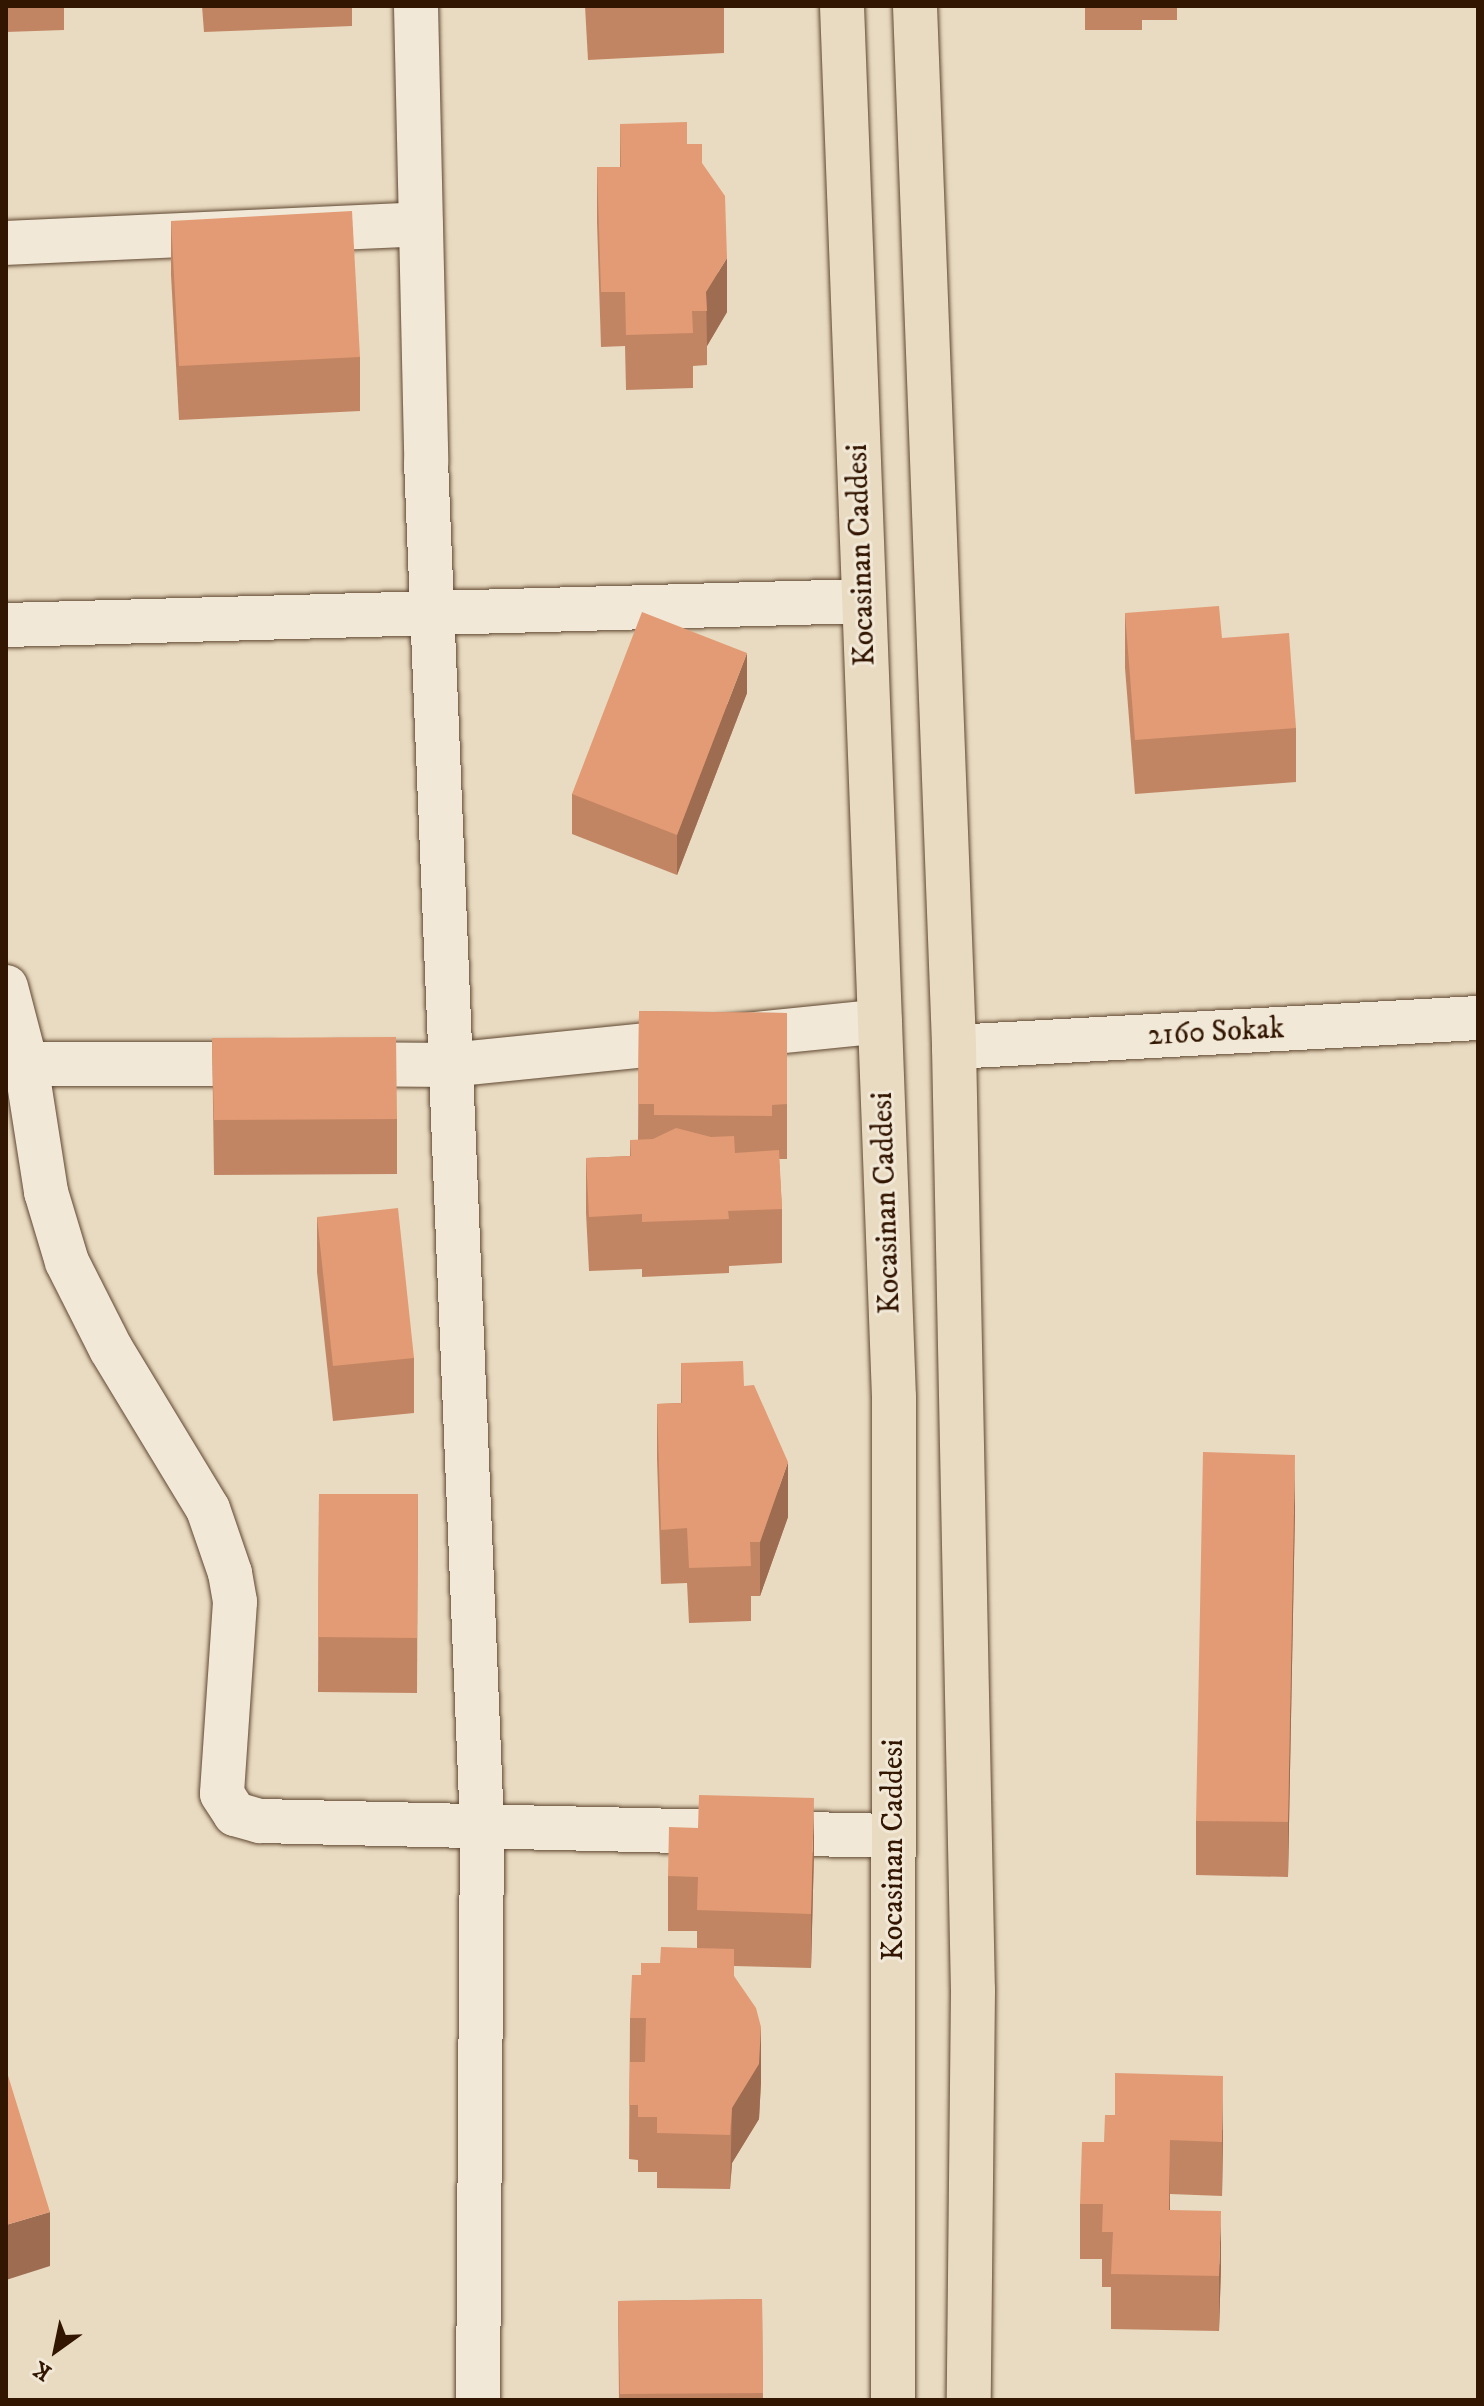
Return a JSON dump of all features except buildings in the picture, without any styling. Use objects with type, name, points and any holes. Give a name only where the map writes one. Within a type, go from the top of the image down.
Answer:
[{"type":"main road","name":"Kocasinan Caddesi","points":[[842,6],[894,1397],[893,2400]]},
{"type":"main road","points":[[915,6],[954,1047],[973,1990],[969,2400]]},
{"type":"street","points":[[416,6],[432,609],[482,1827],[478,2400]]},
{"type":"street","points":[[6,243],[421,224]]},
{"type":"street","points":[[6,625],[432,609],[864,601]]},
{"type":"street","points":[[6,987],[26,1064],[46,1192],[67,1262],[111,1349],[208,1509],[230,1573],[235,1602],[222,1782],[227,1806],[247,1820],[894,1836]]},
{"type":"street","name":"2160 Sokak","points":[[954,1047],[1478,1018]]},
{"type":"street","points":[[26,1064],[450,1065],[880,1021]]}]
